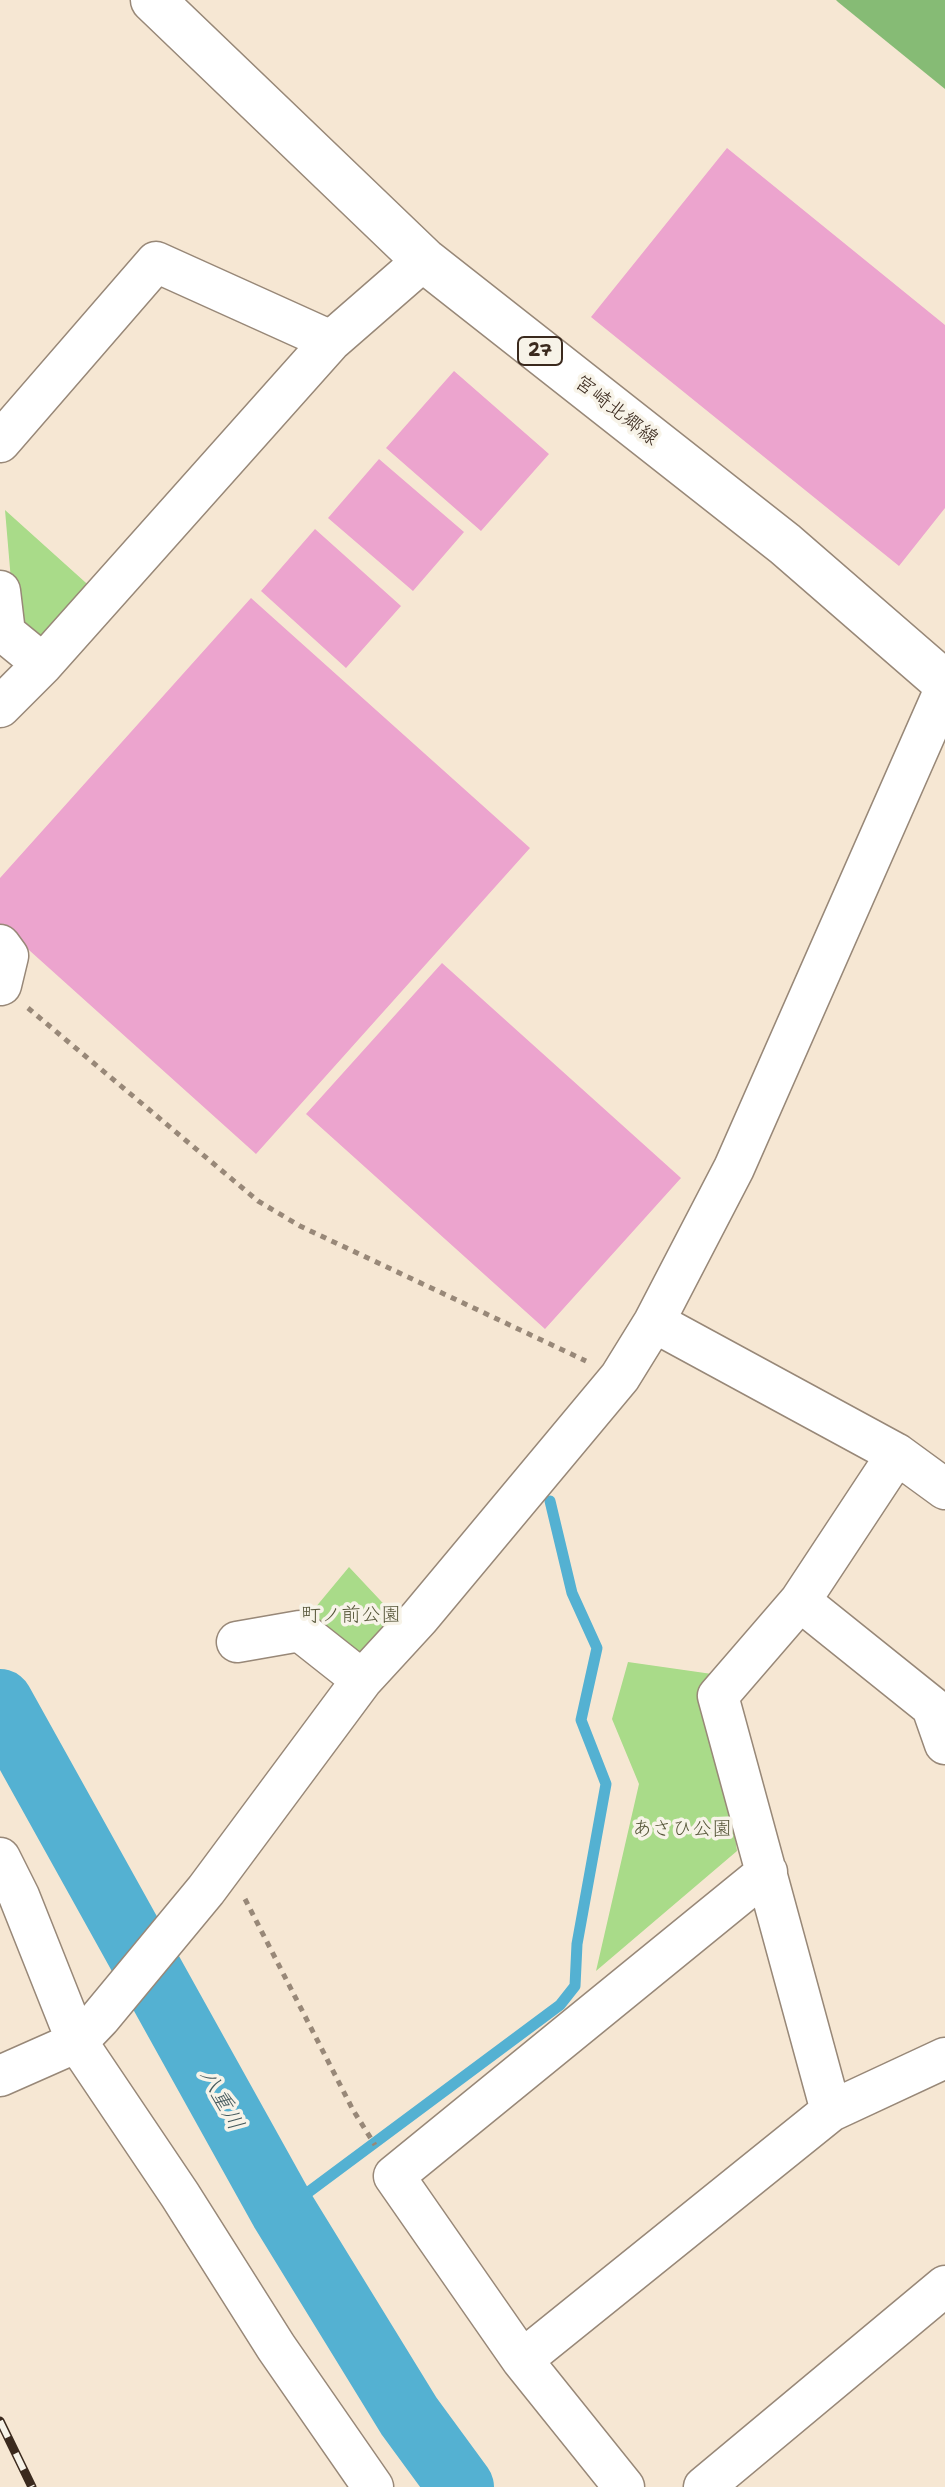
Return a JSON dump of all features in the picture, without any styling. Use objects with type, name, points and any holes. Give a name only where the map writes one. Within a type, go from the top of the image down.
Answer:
[{"type":"main road","name":"宮崎北郷線","points":[[153,0],[424,260],[785,544],[945,686]]},
{"type":"street","points":[[0,707],[43,664],[331,341],[424,260]]},
{"type":"street","points":[[0,442],[156,262],[331,341]]},
{"type":"street","points":[[0,591],[5,633],[43,664]]},
{"type":"street","points":[[0,2076],[89,2030],[216,1877],[362,1680],[419,1618],[620,1377],[654,1322],[734,1168],[945,686]]},
{"type":"street","points":[[0,945],[8,956],[1,985]]},
{"type":"street","points":[[654,1322],[897,1454],[945,1489]]},
{"type":"street","points":[[831,2111],[718,1696],[800,1601],[897,1454]]},
{"type":"street","points":[[800,1601],[932,1707],[945,1744]]},
{"type":"street","points":[[237,1642],[300,1631],[362,1680]]},
{"type":"street","points":[[0,1858],[89,2030],[180,2195],[276,2347],[373,2487]]},
{"type":"street","points":[[624,2487],[522,2360],[394,2176],[767,1872]]},
{"type":"street","points":[[522,2360],[831,2111],[945,2058]]},
{"type":"street","points":[[704,2487],[945,2286]]},
{"type":"path","points":[[1,985],[258,1201],[300,1226],[620,1377]]},
{"type":"path","points":[[216,1877],[394,2176]]},
{"type":"green space","points":[[836,0],[945,0],[945,89],[838,2]]},
{"type":"green space","points":[[5,510],[95,591],[53,636],[30,636],[13,604]]},
{"type":"green space","name":"町ノ前公園","points":[[349,1567],[395,1616],[355,1661],[305,1620]]},
{"type":"green space","name":"あさひ公園","points":[[628,1662],[712,1674],[737,1851],[596,1971],[639,1784],[612,1719]]},
{"type":"building","points":[[727,148],[945,325],[945,508],[899,566],[591,317]]},
{"type":"building","points":[[454,371],[549,454],[481,531],[386,448]]},
{"type":"building","points":[[379,459],[464,532],[413,591],[328,518]]},
{"type":"building","points":[[315,529],[401,606],[346,668],[261,591]]},
{"type":"building","points":[[251,598],[530,848],[256,1154],[0,924],[0,878]]},
{"type":"building","points":[[442,963],[681,1178],[545,1329],[306,1114]]},
{"type":"waterway","points":[[283,2211],[560,2005],[575,1986],[577,1944],[606,1784],[581,1720],[597,1648],[572,1593],[550,1501]]},
{"type":"waterway","name":"八重川","points":[[0,1702],[283,2211],[409,2416],[461,2487]]},
{"type":"railway","points":[[0,2421],[32,2487]]}]
